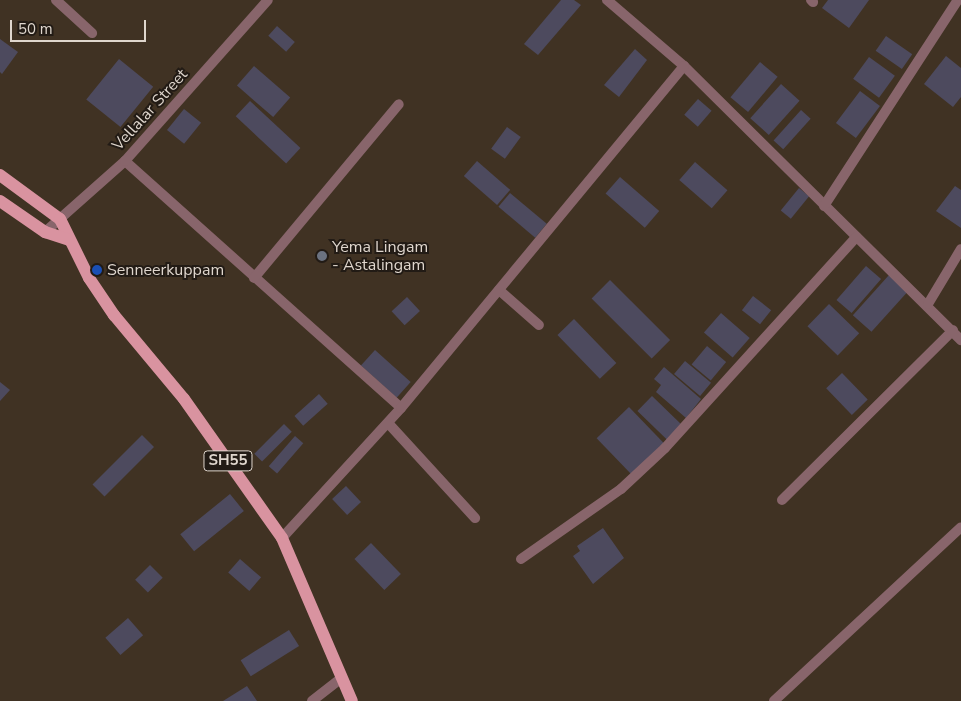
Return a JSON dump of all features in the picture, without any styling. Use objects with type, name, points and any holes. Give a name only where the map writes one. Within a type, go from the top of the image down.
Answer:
[{"type":"main road","name":"SH55","points":[[0,175],[60,219],[70,240],[114,315],[184,399],[282,538],[352,701]]},
{"type":"main road","points":[[0,200],[45,232],[70,240]]},
{"type":"street","points":[[56,0],[92,33]]},
{"type":"street","name":"Vellalar Street","points":[[45,232],[125,161],[268,0]]},
{"type":"street","points":[[607,0],[684,66],[824,206],[928,304],[961,340]]},
{"type":"street","points":[[824,206],[958,0]]},
{"type":"street","points":[[282,538],[401,408],[684,66]]},
{"type":"street","points":[[254,278],[399,104]]},
{"type":"street","points":[[125,161],[401,408]]},
{"type":"street","points":[[521,559],[621,489],[665,448],[856,237]]},
{"type":"street","points":[[928,304],[961,250]]},
{"type":"street","points":[[499,290],[539,325]]},
{"type":"street","points":[[782,500],[953,330]]},
{"type":"street","points":[[388,422],[475,518]]},
{"type":"street","points":[[774,701],[961,527]]},
{"type":"street","points":[[312,701],[341,678]]},
{"type":"building","points":[[561,0],[574,0],[581,5],[538,55],[524,44]]},
{"type":"building","points":[[828,0],[869,0],[849,28],[822,8]]},
{"type":"building","points":[[277,26],[295,42],[286,52],[268,36]]},
{"type":"building","points":[[886,36],[912,54],[902,69],[876,51]]},
{"type":"building","points":[[0,39],[18,52],[2,74],[0,72]]},
{"type":"building","points":[[635,49],[647,60],[619,97],[604,85]]},
{"type":"building","points":[[946,56],[961,68],[961,97],[953,107],[924,84]]},
{"type":"building","points":[[869,57],[895,76],[879,98],[853,79]]},
{"type":"building","points":[[119,59],[153,87],[120,127],[86,99]]},
{"type":"building","points":[[760,62],[778,77],[748,112],[730,97]]},
{"type":"building","points":[[254,66],[290,97],[273,117],[237,86]]},
{"type":"building","points":[[781,84],[800,101],[769,135],[750,118]]},
{"type":"building","points":[[860,91],[880,106],[856,138],[836,123]]},
{"type":"building","points":[[698,99],[712,111],[698,127],[684,115]]},
{"type":"building","points":[[250,101],[300,148],[286,163],[236,116]]},
{"type":"building","points":[[184,109],[201,123],[184,144],[167,130]]},
{"type":"building","points":[[801,110],[811,119],[783,149],[774,140]]},
{"type":"building","points":[[507,127],[521,137],[505,159],[491,149]]},
{"type":"building","points":[[477,161],[510,190],[497,205],[464,176]]},
{"type":"building","points":[[695,162],[727,190],[712,208],[679,180]]},
{"type":"building","points":[[620,177],[659,211],[645,228],[606,194]]},
{"type":"building","points":[[955,186],[961,190],[961,228],[936,211]]},
{"type":"building","points":[[799,188],[809,196],[791,219],[781,211]]},
{"type":"building","points":[[510,193],[547,224],[535,238],[498,207]]},
{"type":"building","points":[[866,266],[881,279],[852,313],[836,300]]},
{"type":"building","points":[[889,275],[908,292],[871,332],[853,315]]},
{"type":"building","points":[[610,280],[670,340],[652,358],[592,298]]},
{"type":"building","points":[[753,296],[771,310],[760,324],[742,310]]},
{"type":"building","points":[[407,297],[420,311],[405,325],[392,311]]},
{"type":"building","points":[[829,304],[859,333],[838,355],[807,326]]},
{"type":"building","points":[[721,313],[750,338],[733,358],[704,333]]},
{"type":"building","points":[[574,319],[616,363],[600,379],[557,335]]},
{"type":"building","points":[[707,346],[726,362],[711,380],[692,364]]},
{"type":"building","points":[[375,350],[411,382],[397,398],[361,366]]},
{"type":"building","points":[[685,361],[711,383],[700,396],[674,374]]},
{"type":"building","points":[[664,367],[701,399],[686,418],[656,392],[661,385],[654,379]]},
{"type":"building","points":[[842,373],[868,400],[852,415],[826,388]]},
{"type":"building","points":[[0,382],[10,390],[0,401]]},
{"type":"building","points":[[319,394],[328,404],[303,426],[294,416]]},
{"type":"building","points":[[652,396],[682,425],[668,440],[637,411]]},
{"type":"building","points":[[629,407],[665,444],[633,476],[597,438]]},
{"type":"building","points":[[284,424],[292,432],[262,461],[254,454]]},
{"type":"building","points":[[142,435],[154,447],[105,497],[93,484]]},
{"type":"building","points":[[295,436],[303,443],[277,473],[269,466]]},
{"type":"building","points":[[346,486],[361,502],[347,515],[332,499]]},
{"type":"building","points":[[230,494],[244,511],[194,551],[180,534]]},
{"type":"building","points":[[603,528],[624,558],[593,584],[573,556],[580,551],[577,546]]},
{"type":"building","points":[[371,543],[401,574],[384,590],[354,559]]},
{"type":"building","points":[[240,559],[261,577],[249,591],[228,573]]},
{"type":"building","points":[[150,565],[163,578],[148,593],[135,580]]},
{"type":"building","points":[[128,618],[143,635],[120,655],[105,638]]},
{"type":"building","points":[[289,630],[299,646],[251,676],[241,660]]},
{"type":"building","points":[[247,686],[257,701],[223,701]]},
{"type":"place","name":"Yema Lingam - Astalingam","points":[[322,256]]},
{"type":"place","name":"Senneerkuppam","points":[[97,270]]}]
